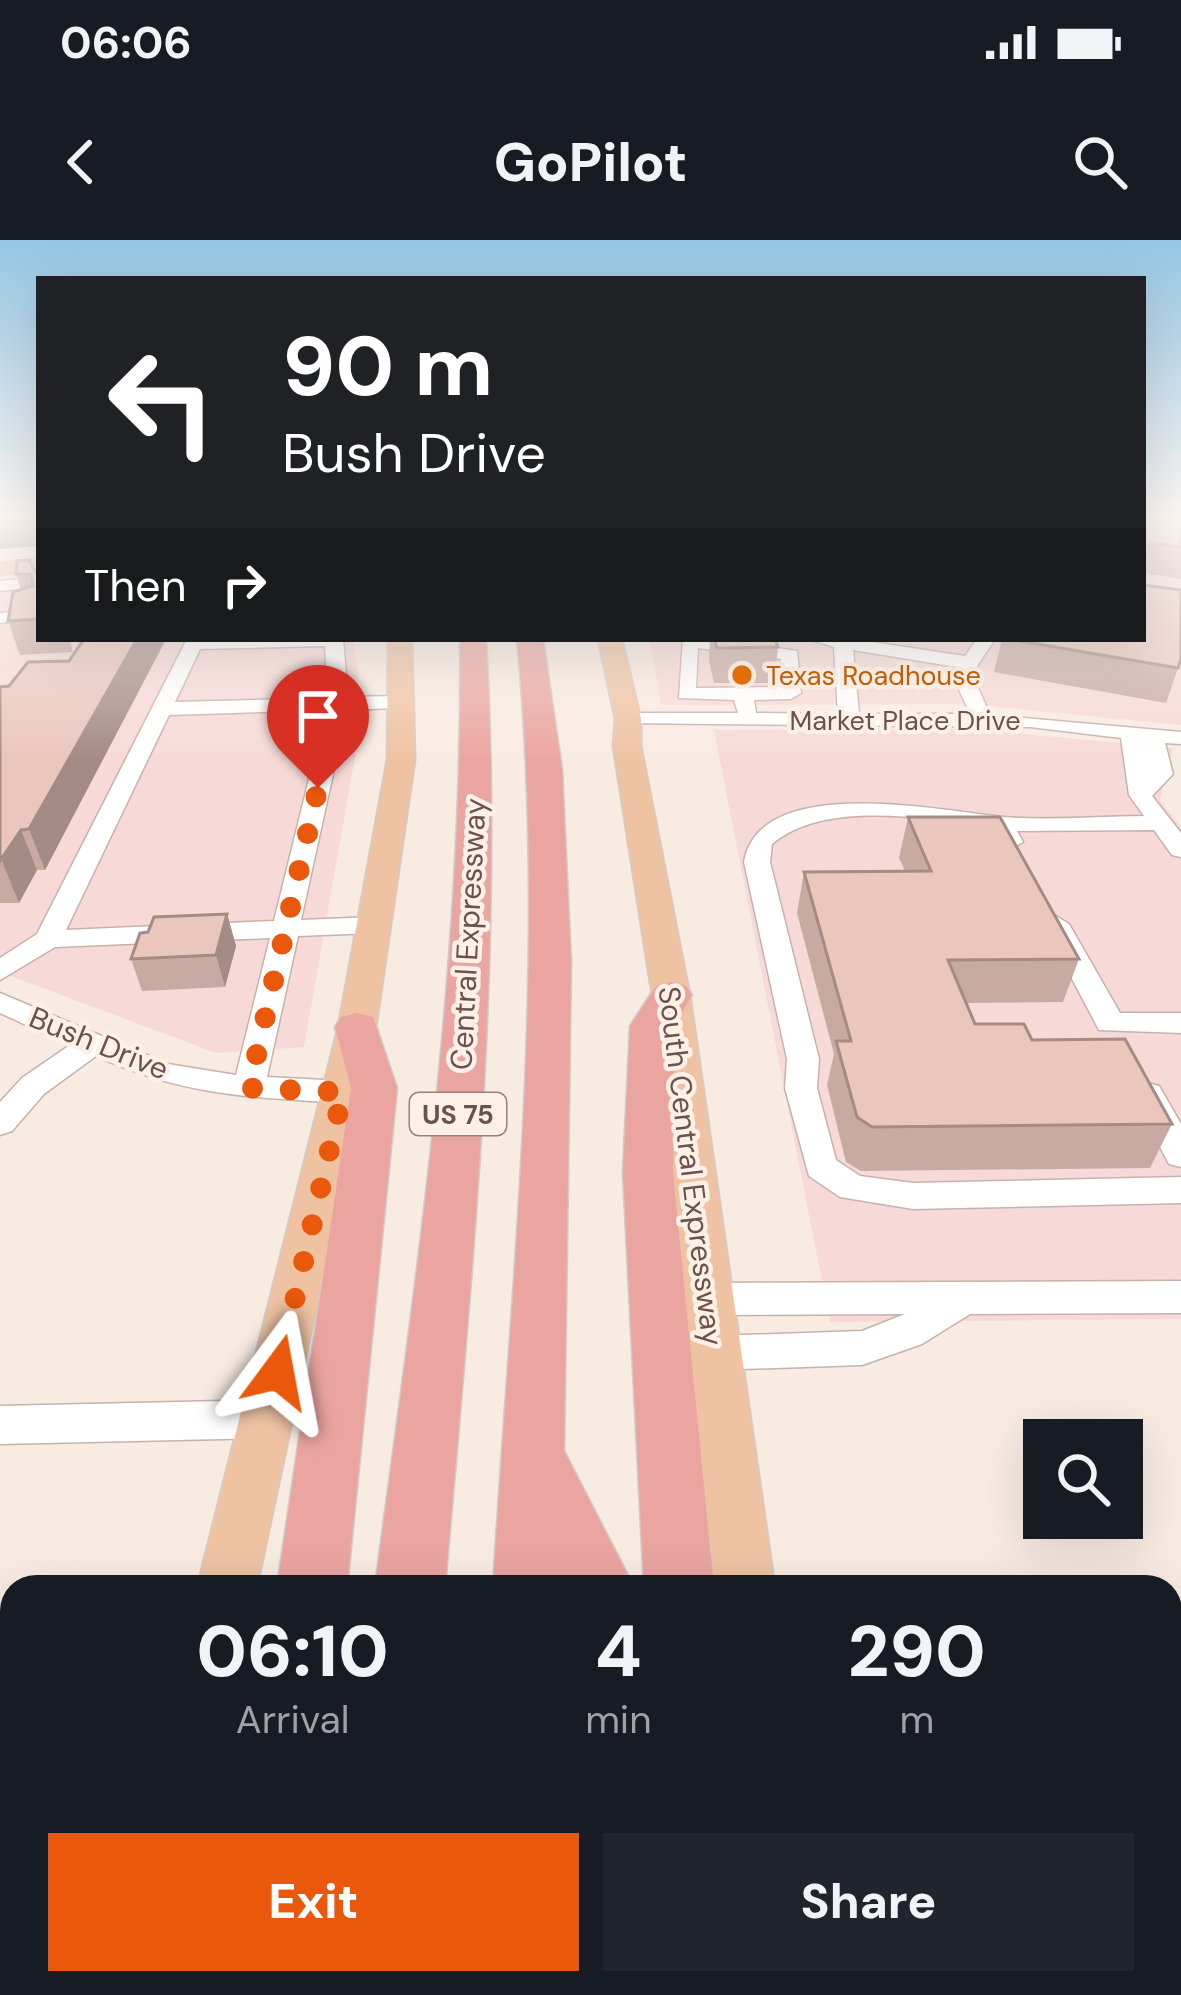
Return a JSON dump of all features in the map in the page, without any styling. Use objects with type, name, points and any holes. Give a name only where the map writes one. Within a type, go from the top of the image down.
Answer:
[{"type":"highway","name":"Central Expressway","points":[[411,1575],[453,1174],[475,885],[473,642]]},
{"type":"highway","name":"US 75","points":[[528,1575],[550,917],[546,770],[530,642]]},
{"type":"highway","points":[[670,995],[652,1026],[649,1172],[678,1575]]},
{"type":"highway","points":[[313,1575],[374,1088],[357,1027]]},
{"type":"highway","points":[[533,1455],[593,1575]]},
{"type":"main road","points":[[229,1575],[357,1027],[401,760],[400,642]]},
{"type":"main road","points":[[401,760],[412,746],[418,642]]},
{"type":"main road","name":"South Central Expressway","points":[[593,642],[610,728],[627,732]]},
{"type":"main road","name":"South Central Expressway","points":[[611,642],[670,995],[743,1575]]},
{"type":"street","points":[[0,618],[36,614]]},
{"type":"street","points":[[0,971],[48,939],[194,642]]},
{"type":"street","points":[[249,1088],[338,704],[334,642]]},
{"type":"street","points":[[698,642],[688,643],[686,694],[791,693],[790,655],[713,642]]},
{"type":"street","points":[[836,642],[970,663]]},
{"type":"street","points":[[982,719],[963,679],[984,642]]},
{"type":"street","points":[[842,643],[849,719]]},
{"type":"street","points":[[742,694],[749,719]]},
{"type":"street","points":[[161,709],[397,702]]},
{"type":"street","name":"Market Place Drive","points":[[627,732],[749,719],[982,719],[1181,738]]},
{"type":"street","points":[[1142,733],[1162,773],[1140,795],[1181,850]]},
{"type":"street","points":[[1161,823],[1001,824],[972,815],[821,815],[784,825],[760,842],[757,862],[821,1167],[852,1188],[893,1194],[1181,1190]]},
{"type":"street","points":[[1001,824],[1027,870]]},
{"type":"street","points":[[1047,908],[1181,1155]]},
{"type":"street","points":[[48,939],[374,925]]},
{"type":"street","name":"Bush Drive","points":[[0,1002],[161,1072],[249,1088],[343,1092]]},
{"type":"street","points":[[1110,1023],[1181,1022]]},
{"type":"street","points":[[0,1123],[33,1086],[94,1043]]},
{"type":"street","points":[[714,1353],[862,1348],[908,1332],[963,1298]]},
{"type":"street","points":[[707,1299],[1181,1298]]},
{"type":"street","points":[[0,1425],[267,1419]]},
{"type":"shaded area","points":[[0,598],[36,598],[36,642],[353,642],[357,745],[304,1047],[216,1053],[0,972]]},
{"type":"shaded area","points":[[1146,598],[1181,598],[1181,725],[969,704],[661,705],[650,642],[1146,642]]},
{"type":"shaded area","points":[[970,729],[1173,748],[1160,800],[1181,827],[1181,1319],[830,1322],[714,730]]},
{"type":"building","points":[[12,598],[36,598],[36,619],[8,621]]},
{"type":"building","points":[[1146,598],[1181,598],[1178,668],[1026,642],[1146,642]]},
{"type":"building","points":[[82,642],[135,642],[29,829],[21,830],[0,861],[0,687],[9,686],[28,662],[69,661]]},
{"type":"building","points":[[715,642],[776,642],[778,647],[717,648]]},
{"type":"building","points":[[908,817],[1000,817],[1079,959],[948,960],[975,1024],[1024,1024],[1032,1040],[1125,1039],[1172,1124],[872,1127],[857,1117],[836,1041],[851,1041],[804,872],[931,871]]},
{"type":"building","points":[[227,914],[216,955],[131,959],[140,933],[148,932],[154,917]]},
{"type":"place","name":"Texas Roadhouse","points":[[742,675]]},
{"type":"route","points":[[278,1372],[343,1092],[249,1088],[318,788]]}]
